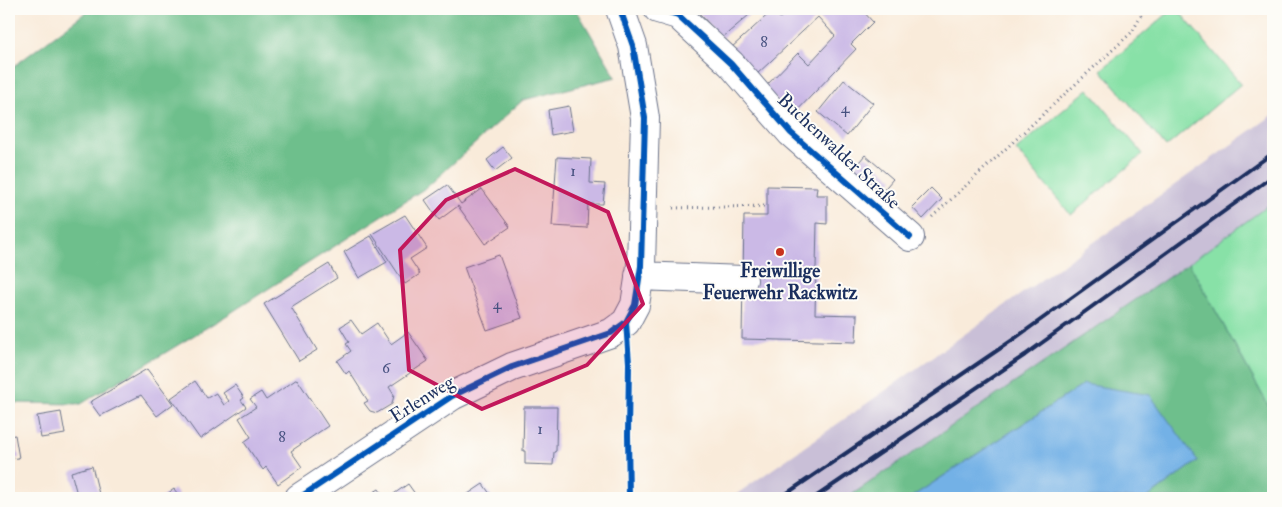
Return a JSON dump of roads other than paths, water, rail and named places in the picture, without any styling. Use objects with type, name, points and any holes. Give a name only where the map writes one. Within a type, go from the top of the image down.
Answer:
[{"type":"street","points":[[620,9],[634,46],[646,118],[641,266],[639,276],[743,280]]},
{"type":"street","name":"Buchenwalder Straße","points":[[658,9],[678,15],[731,64],[791,133],[910,237]]},
{"type":"street","name":"Erlenweg","points":[[299,498],[452,396],[512,367],[611,333],[626,322],[635,305],[639,276]]},
{"type":"water","points":[[1084,384],[1150,395],[1198,461],[1147,498],[910,498]]},
{"type":"railway","points":[[780,498],[1014,339],[1273,153]]},
{"type":"railway","points":[[814,498],[1025,355],[1273,176]]},
{"type":"place","name":"Freiwillige Feuerwehr Rackwitz","points":[[780,252]]}]
